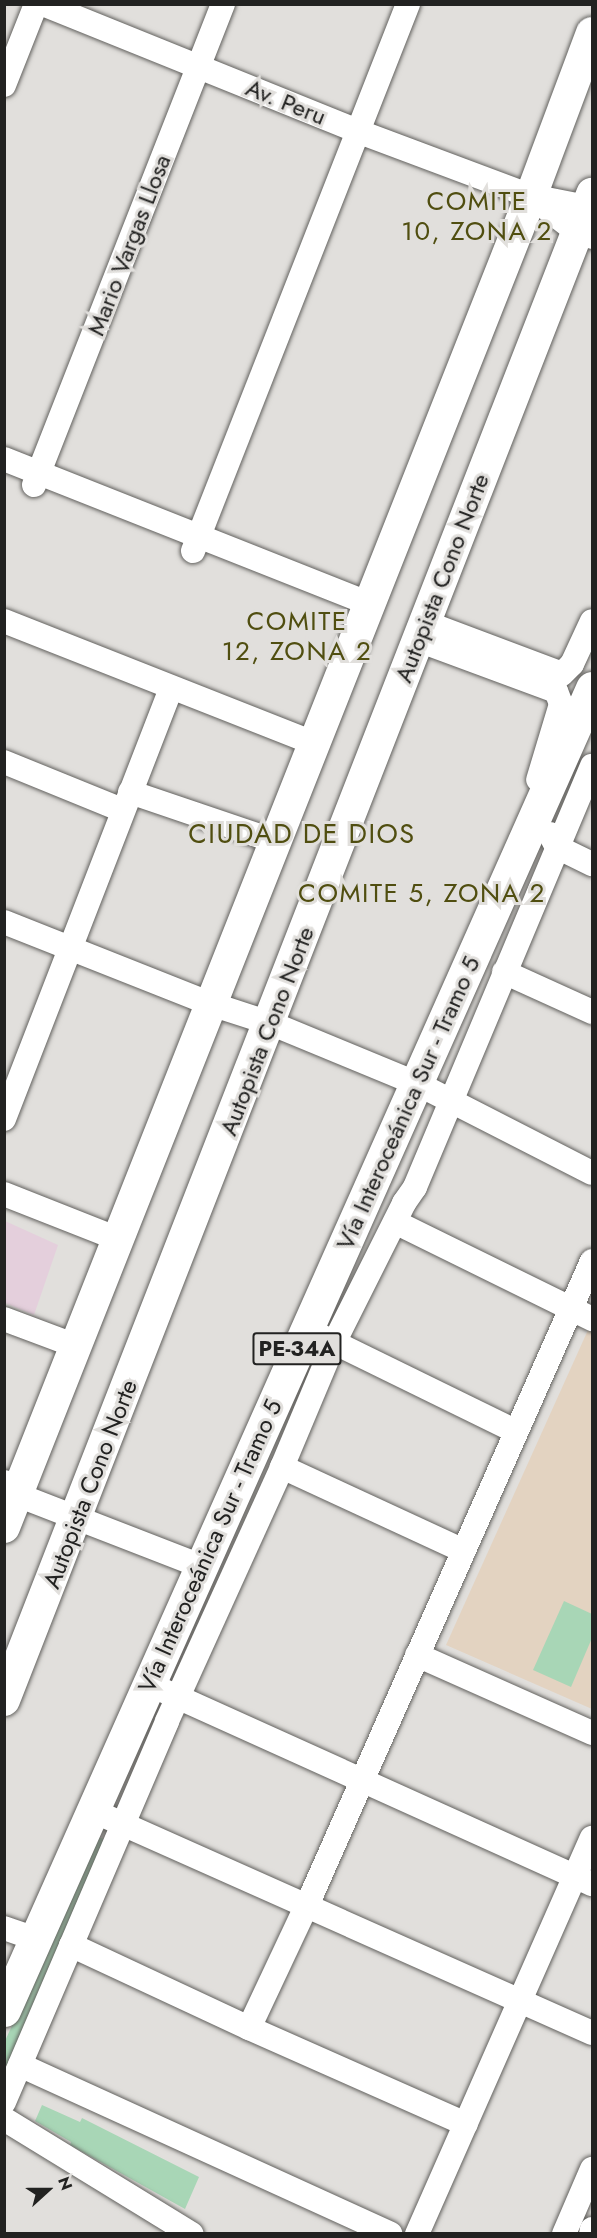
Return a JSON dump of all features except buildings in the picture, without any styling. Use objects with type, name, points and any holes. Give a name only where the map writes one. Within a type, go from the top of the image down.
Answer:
[{"type":"highway","name":"Vía Interoceánica Sur - Tramo 5","points":[[4,2010],[36,1939],[108,1818],[164,1691],[203,1567],[306,1329],[592,688]]},
{"type":"main road","points":[[13,1499],[367,612],[531,196],[592,33]]},
{"type":"main road","name":"Autopista Cono Norte","points":[[4,1700],[273,1016],[421,631],[588,215]]},
{"type":"street","points":[[4,84],[36,4]]},
{"type":"street","name":"Av. Peru","points":[[43,4],[357,131],[588,215]]},
{"type":"street","name":"Mario Vargas Llosa","points":[[37,479],[223,4]]},
{"type":"street","points":[[196,544],[408,4]]},
{"type":"street","points":[[4,459],[37,479],[367,612]]},
{"type":"street","points":[[4,475],[37,479]]},
{"type":"street","points":[[4,621],[314,742]]},
{"type":"street","points":[[421,631],[562,674],[572,664],[592,621]]},
{"type":"street","points":[[421,631],[556,691],[561,704],[540,766],[538,782],[540,806],[557,847],[592,864]]},
{"type":"street","points":[[4,1119],[171,688]]},
{"type":"street","points":[[4,762],[126,801],[274,841]]},
{"type":"street","points":[[584,1880],[361,1782],[164,1691],[282,1467],[334,1343],[415,1187],[592,766]]},
{"type":"street","points":[[4,906],[73,941],[214,996],[273,1016],[420,1077],[592,1173]]},
{"type":"street","points":[[4,922],[73,941]]},
{"type":"street","points":[[504,972],[592,1012]]},
{"type":"street","points":[[453,1096],[592,1155]]},
{"type":"street","points":[[4,1194],[115,1247]]},
{"type":"street","points":[[4,1210],[115,1247]]},
{"type":"street","points":[[395,1222],[582,1314]]},
{"type":"street","points":[[249,2028],[307,1907],[515,1431],[582,1314],[592,1260]]},
{"type":"street","points":[[4,1319],[76,1346]]},
{"type":"street","points":[[306,1329],[515,1431]]},
{"type":"street","points":[[282,1467],[464,1551]]},
{"type":"street","points":[[13,1499],[77,1517],[203,1567]]},
{"type":"street","points":[[417,1654],[592,1734]]},
{"type":"street","points":[[4,2102],[71,1945],[108,1818],[592,2033]]},
{"type":"street","points":[[417,2234],[520,2001],[584,1880],[592,1838]]},
{"type":"street","points":[[4,1928],[36,1939]]},
{"type":"street","points":[[71,1945],[249,2028],[466,2124]]},
{"type":"street","points":[[18,2070],[202,2165],[358,2234]]},
{"type":"street","points":[[18,2070],[390,2234]]},
{"type":"street","points":[[4,2119],[192,2234]]},
{"type":"street","points":[[4,2133],[165,2234]]},
{"type":"street","points":[[564,2234],[592,2169]]},
{"type":"street","points":[[591,2234],[592,2229]]},
{"type":"shaded area","points":[[5,1221],[58,1245],[34,1315],[5,1303]]},
{"type":"shaded area","points":[[588,1330],[592,1332],[592,1709],[446,1645]]},
{"type":"green space","points":[[564,1601],[592,1614],[592,1638],[571,1687],[533,1670]]},
{"type":"green space","points":[[98,1837],[104,1839],[5,2069],[5,2041]]},
{"type":"green space","points":[[42,2105],[80,2122],[82,2118],[199,2177],[185,2209],[70,2145],[71,2142],[35,2121]]},
{"type":"district","name":"COMITE 10, ZONA 2","points":[[477,217]]},
{"type":"district","name":"COMITE 12, ZONA 2","points":[[297,637]]},
{"type":"district","name":"CIUDAD DE DIOS","points":[[302,834]]},
{"type":"district","name":"COMITE 5, ZONA 2","points":[[422,894]]}]
